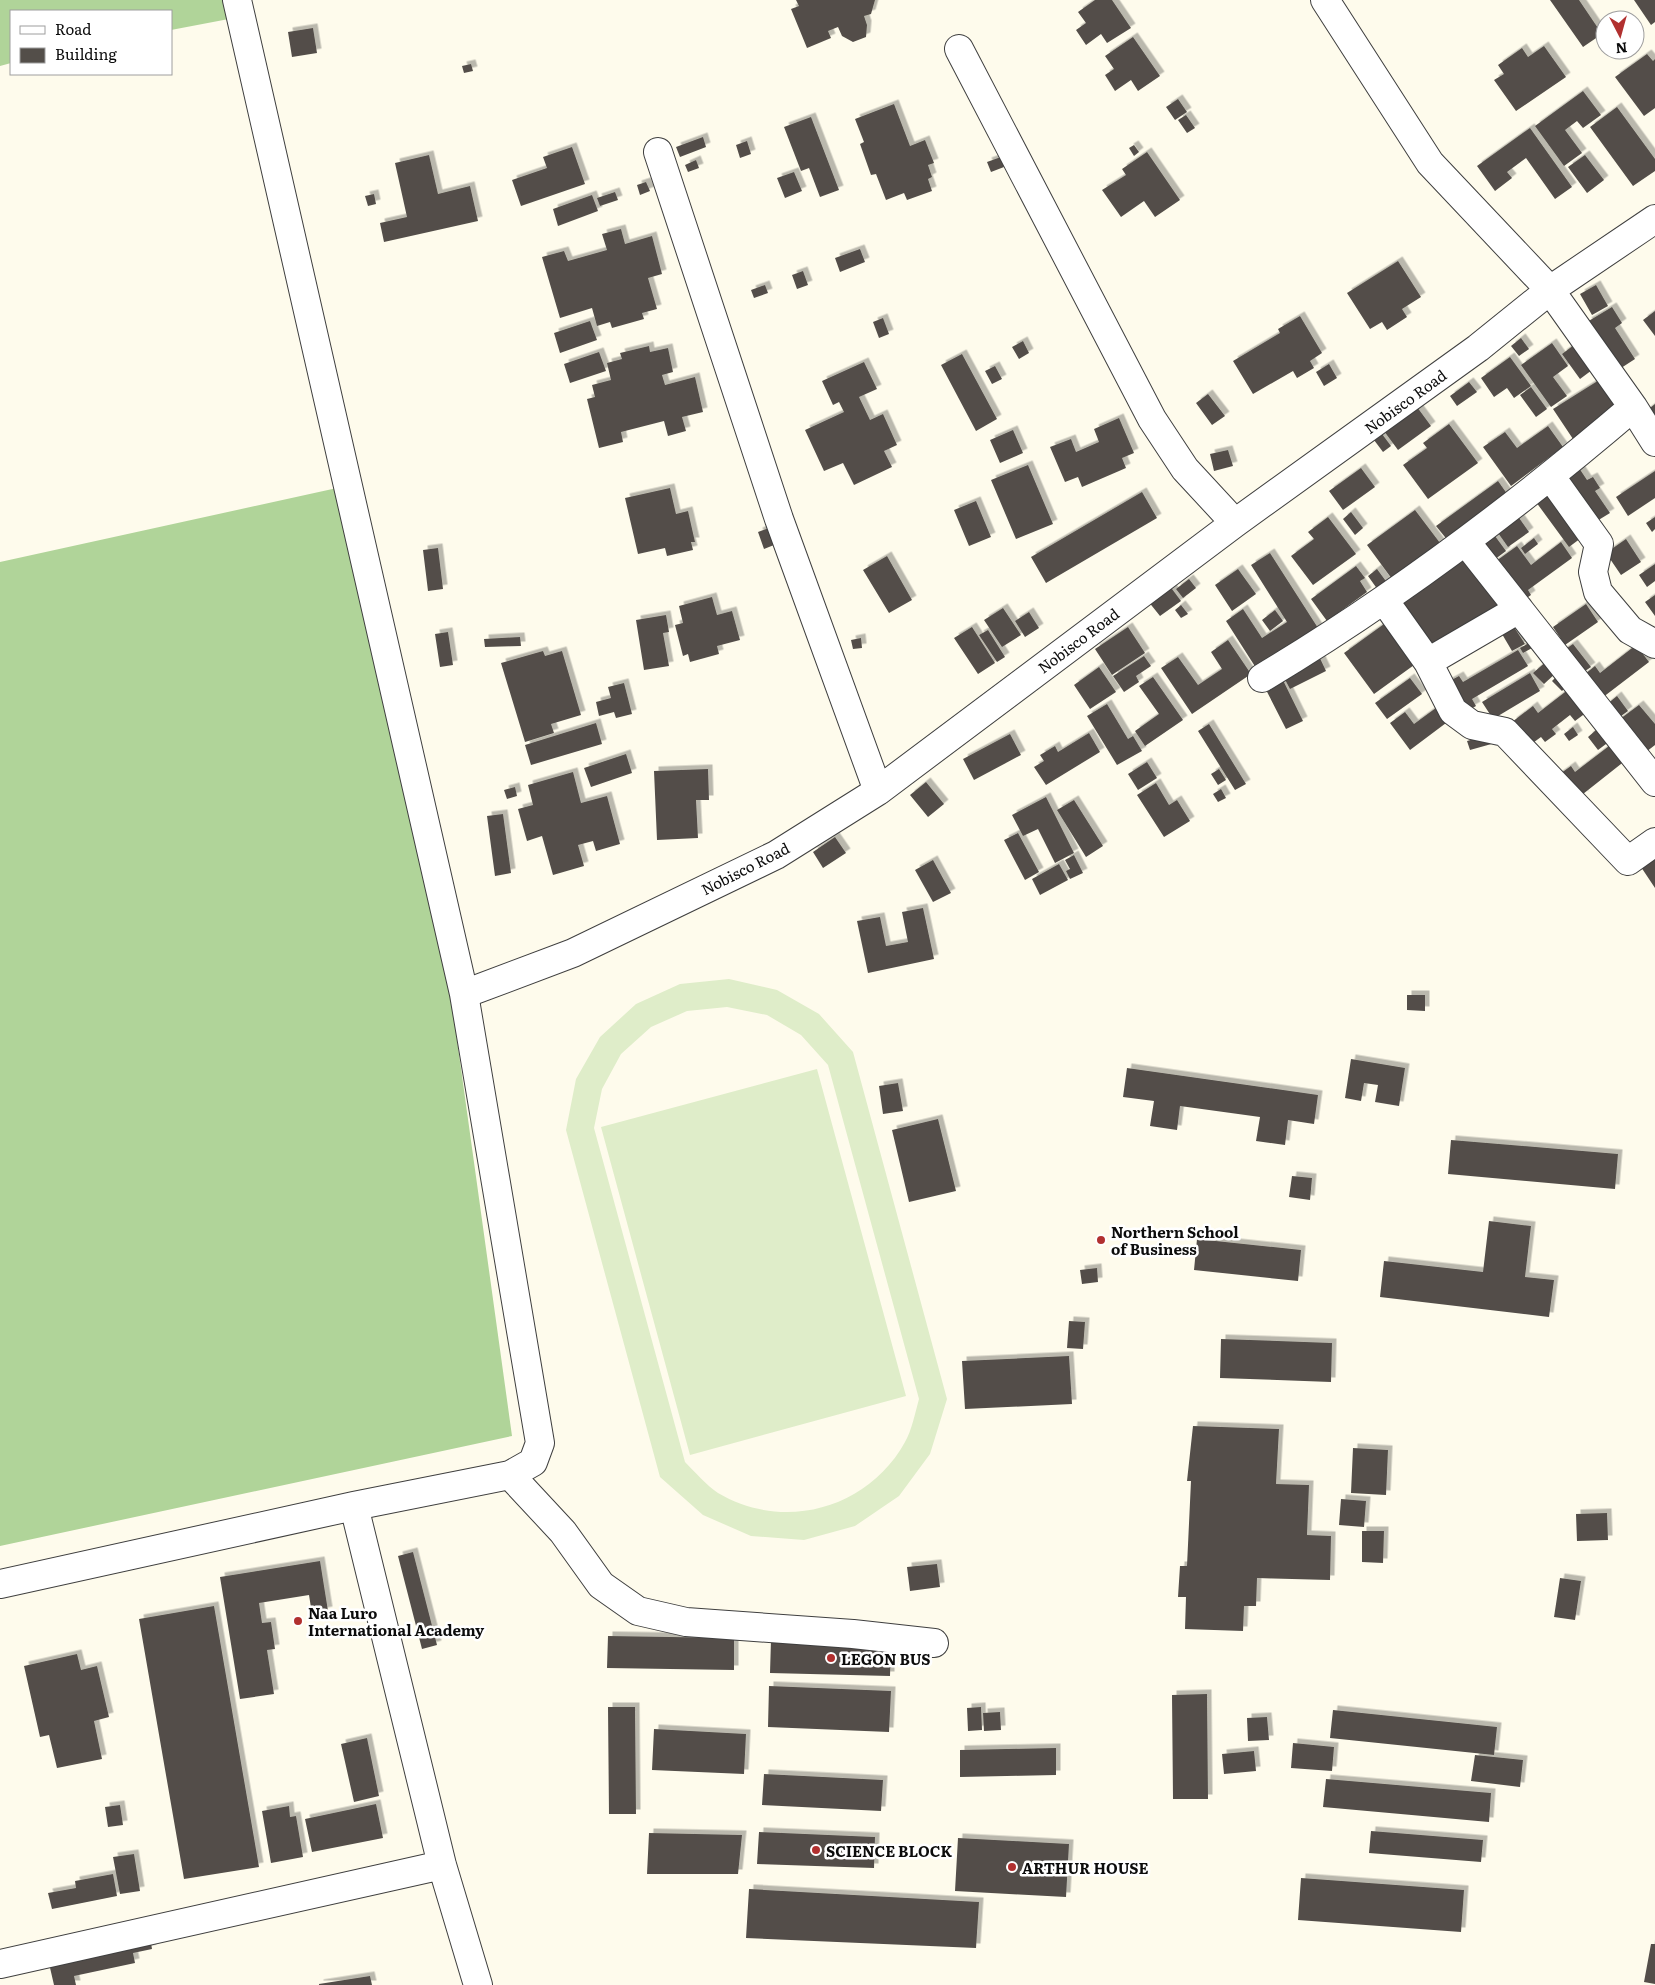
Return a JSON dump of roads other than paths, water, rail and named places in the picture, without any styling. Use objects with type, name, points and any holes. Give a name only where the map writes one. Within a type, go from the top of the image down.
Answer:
[{"type":"street","points":[[0,1584],[354,1506],[510,1475],[533,1462],[540,1443],[464,994],[237,0]]},
{"type":"street","points":[[1325,0],[1430,163],[1550,290],[1633,407],[1655,442]]},
{"type":"street","points":[[960,49],[1152,419],[1185,470],[1235,522]]},
{"type":"street","points":[[658,152],[779,518],[878,790]]},
{"type":"street","name":"Nobisco Road","points":[[464,994],[573,954],[776,855],[878,790],[1235,522],[1478,348],[1550,290],[1655,219]]},
{"type":"street","points":[[1262,678],[1323,641],[1466,542],[1551,477],[1633,407]]},
{"type":"street","points":[[1551,477],[1599,544],[1593,572],[1598,592],[1630,630],[1655,644]]},
{"type":"street","points":[[1466,542],[1650,767]]},
{"type":"street","points":[[1384,600],[1428,662],[1453,711],[1472,725],[1505,732],[1628,861],[1655,842]]},
{"type":"street","points":[[1428,662],[1519,609]]},
{"type":"street","points":[[510,1475],[563,1532],[602,1584],[638,1611],[686,1622],[853,1634],[934,1643]]},
{"type":"street","points":[[354,1506],[442,1865],[478,1985]]},
{"type":"street","points":[[0,1964],[442,1865]]},
{"type":"place","name":"Northern School of Business","points":[[1101,1240]]},
{"type":"place","name":"Naa Luro International Academy","points":[[298,1621]]},
{"type":"place","name":"LEGON BUS","points":[[831,1658]]},
{"type":"place","name":"SCIENCE BLOCK","points":[[816,1850]]},
{"type":"place","name":"ARTHUR HOUSE","points":[[1012,1867]]}]
